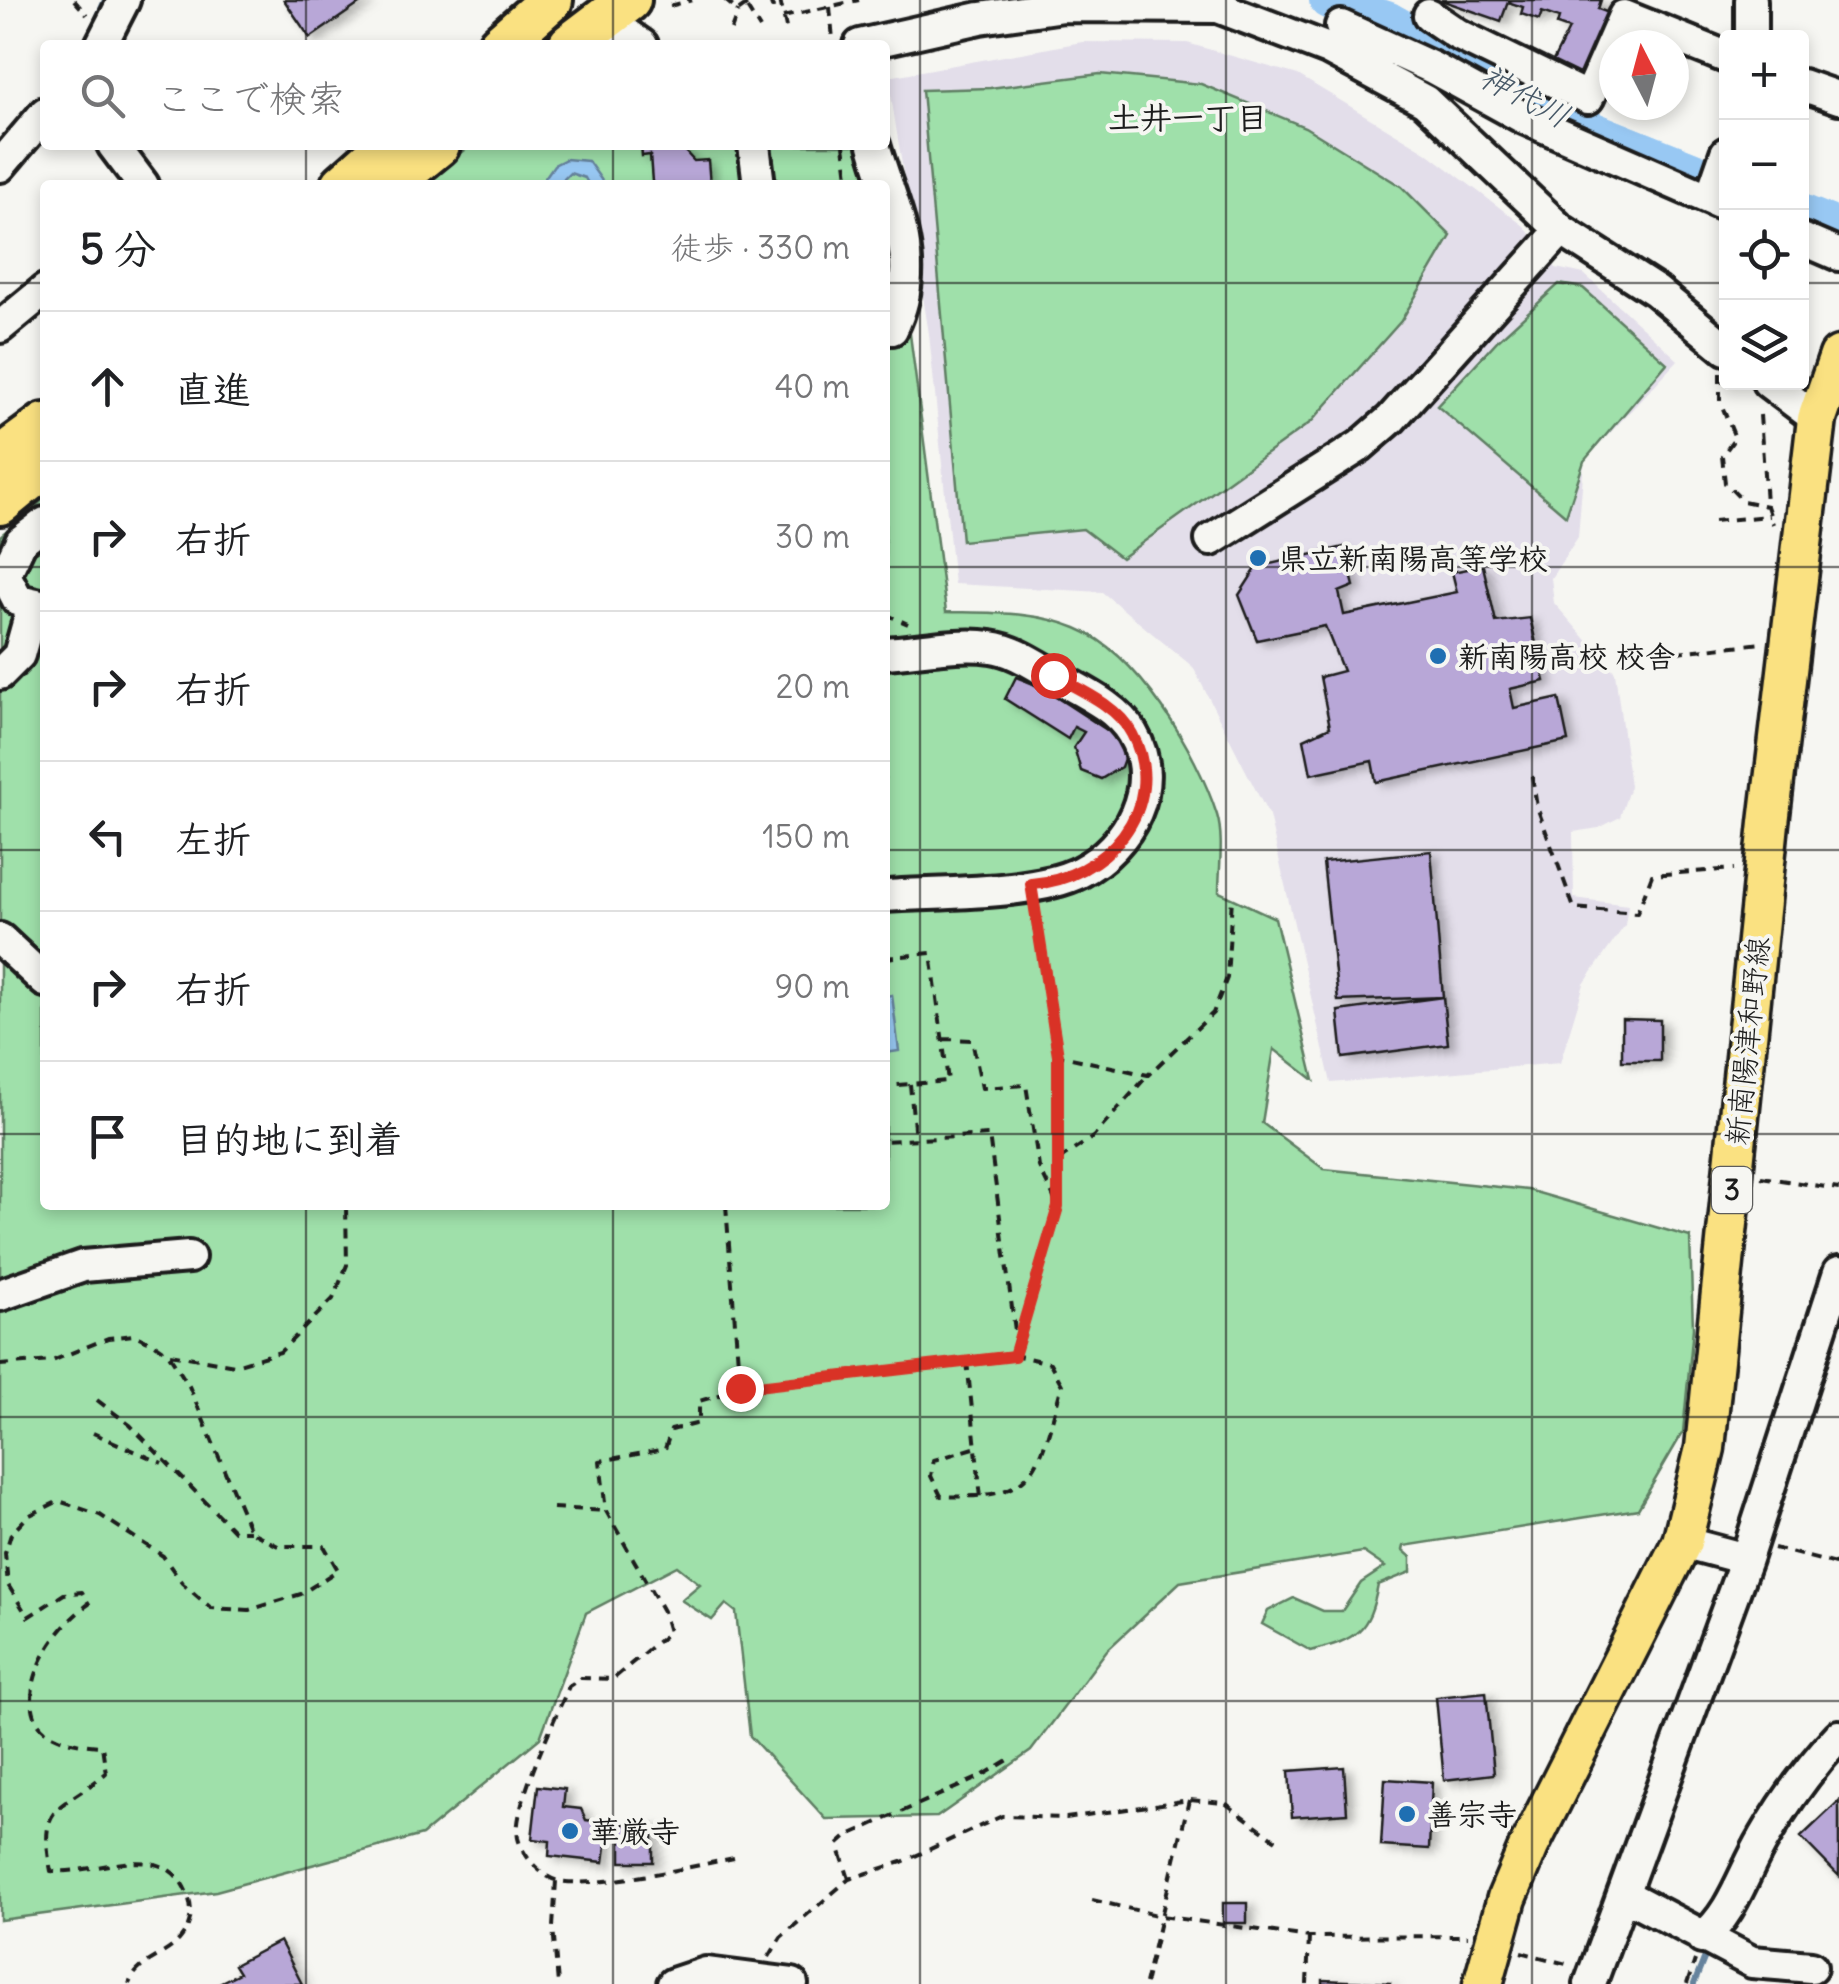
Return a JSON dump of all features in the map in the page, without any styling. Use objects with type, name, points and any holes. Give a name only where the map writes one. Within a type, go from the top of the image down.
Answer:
[{"type":"highway","points":[[506,40],[551,0]]},
{"type":"highway","points":[[577,40],[623,6]]},
{"type":"highway","points":[[350,180],[382,150]]},
{"type":"highway","points":[[396,180],[432,150]]},
{"type":"highway","points":[[0,458],[40,430]]},
{"type":"highway","points":[[0,503],[40,470]]},
{"type":"main road","name":"新南陽津和野線","points":[[1484,1984],[1501,1914],[1529,1846],[1682,1542],[1704,1448],[1769,823],[1818,419],[1839,356]]},
{"type":"street","points":[[104,40],[124,0]]},
{"type":"street","points":[[1751,0],[1751,30]]},
{"type":"street","points":[[623,6],[640,40]]},
{"type":"street","points":[[885,40],[980,18],[1063,6],[1218,7],[1328,49],[1425,101],[1561,230],[1656,291],[1719,357]]},
{"type":"street","points":[[1434,68],[1430,15],[1457,34],[1588,98],[1624,16],[1719,54]]},
{"type":"street","points":[[1341,26],[1434,68],[1524,118],[1718,202]]},
{"type":"street","points":[[1809,87],[1839,98]]},
{"type":"street","points":[[0,166],[40,119]]},
{"type":"street","points":[[117,150],[139,180]]},
{"type":"street","points":[[755,150],[759,180]]},
{"type":"street","points":[[876,150],[886,180]]},
{"type":"street","points":[[890,191],[908,274],[907,299],[892,329]]},
{"type":"street","points":[[1211,540],[1360,446],[1392,419],[1561,230]]},
{"type":"street","points":[[1809,242],[1839,255]]},
{"type":"street","points":[[0,327],[40,294]]},
{"type":"street","points":[[1779,390],[1818,419]]},
{"type":"street","points":[[0,674],[19,655],[39,606],[18,600],[4,575],[21,541],[40,527]]},
{"type":"street","points":[[890,654],[990,646],[1019,655],[1106,705],[1132,732],[1144,770],[1142,798],[1128,831],[1104,858],[1077,874],[1031,884],[890,896]]},
{"type":"street","points":[[0,939],[40,976]]},
{"type":"street","points":[[0,1296],[84,1266],[189,1258]]},
{"type":"street","points":[[1592,1978],[1748,1553],[1834,1304],[1839,1272]]},
{"type":"street","points":[[1682,1542],[1748,1553]]},
{"type":"street","points":[[1702,1938],[1717,1926],[1763,1838],[1813,1764],[1839,1736]]},
{"type":"street","points":[[1623,1894],[1752,1962],[1811,1967]]},
{"type":"street","points":[[673,1984],[706,1973],[792,1984]]},
{"type":"path","points":[[623,6],[692,0]]},
{"type":"path","points":[[724,0],[738,11]]},
{"type":"path","points":[[730,30],[738,11],[747,8],[752,0]]},
{"type":"path","points":[[770,0],[772,7],[780,3],[786,28]]},
{"type":"path","points":[[783,16],[859,0]]},
{"type":"path","points":[[830,7],[833,40]]},
{"type":"path","points":[[747,8],[760,29]]},
{"type":"path","points":[[845,150],[848,180]]},
{"type":"path","points":[[1721,390],[1720,401],[1736,438],[1722,456],[1724,483],[1743,501],[1767,506]]},
{"type":"path","points":[[1760,415],[1767,506],[1774,530]]},
{"type":"path","points":[[1714,521],[1770,516]]},
{"type":"path","points":[[1658,654],[1773,642]]},
{"type":"path","points":[[1532,776],[1537,807],[1574,908],[1638,913],[1652,875],[1744,868]]},
{"type":"path","points":[[1014,1356],[1016,1338],[1058,1207],[1058,1055],[1031,884]]},
{"type":"path","points":[[1059,1160],[1094,1137],[1148,1075],[1213,1013],[1227,978],[1232,898]]},
{"type":"path","points":[[890,958],[931,954],[948,1080],[890,1085]]},
{"type":"path","points":[[942,1039],[972,1040],[982,1088],[1026,1084],[1039,1168],[1058,1207]]},
{"type":"path","points":[[1058,1055],[1148,1075]]},
{"type":"path","points":[[910,1083],[915,1138]]},
{"type":"path","points":[[890,1141],[989,1135],[1016,1338]]},
{"type":"path","points":[[1756,1176],[1839,1189]]},
{"type":"path","points":[[0,1365],[52,1361],[108,1338],[134,1335],[168,1353],[235,1365],[280,1352],[333,1299],[347,1264],[346,1210]]},
{"type":"path","points":[[726,1210],[740,1388]]},
{"type":"path","points":[[168,1353],[189,1386],[250,1530]]},
{"type":"path","points":[[734,1858],[646,1876],[556,1881],[530,1862],[517,1836],[532,1775],[570,1686],[581,1678],[614,1679],[668,1632],[663,1611],[606,1511],[600,1460],[665,1449],[671,1430],[699,1423],[699,1401],[740,1388],[1014,1356],[1050,1363],[1062,1385],[1030,1477],[1008,1493],[981,1498],[941,1496],[931,1476],[934,1460],[974,1448]]},
{"type":"path","points":[[967,1361],[981,1498]]},
{"type":"path","points":[[97,1400],[130,1425],[165,1465],[234,1531],[250,1530],[278,1546],[324,1546],[338,1570],[301,1594],[249,1610],[211,1608],[182,1582],[162,1556],[100,1515],[59,1501],[28,1516],[11,1534],[5,1553],[8,1585],[28,1618],[64,1594],[82,1592],[89,1604],[74,1614],[51,1644],[32,1698],[38,1722],[52,1735],[102,1746],[106,1754],[106,1772],[52,1810],[44,1834],[51,1871],[72,1872],[156,1860],[171,1869],[190,1900],[191,1921],[178,1942],[134,1970],[129,1984]]},
{"type":"path","points":[[93,1433],[165,1465]]},
{"type":"path","points":[[553,1508],[606,1511]]},
{"type":"path","points":[[1748,1553],[1779,1549],[1839,1566]]},
{"type":"path","points":[[849,1880],[838,1846],[849,1835],[980,1778],[1010,1758]]},
{"type":"path","points":[[1145,1984],[1190,1800]]},
{"type":"path","points":[[743,1979],[781,1937],[849,1880],[902,1862],[1002,1816],[1066,1818],[1190,1800],[1225,1803],[1276,1840]]},
{"type":"path","points":[[556,1881],[553,1927],[558,1984]]},
{"type":"path","points":[[1092,1900],[1161,1916],[1309,1937],[1474,1936]]},
{"type":"path","points":[[1308,1984],[1309,1937]]},
{"type":"path","points":[[1512,1950],[1592,1978]]},
{"type":"shaded area","name":"県立新南陽高等学校","points":[[1082,42],[1187,43],[1298,75],[1426,152],[1524,226],[1556,268],[1584,274],[1678,360],[1584,461],[1578,537],[1551,578],[1554,603],[1615,672],[1630,786],[1620,817],[1599,828],[1573,832],[1574,898],[1628,905],[1625,925],[1584,984],[1560,1063],[1331,1083],[1269,816],[1193,667],[1102,592],[954,584],[929,334],[890,77]]},
{"type":"green space","points":[[1100,74],[1201,84],[1305,127],[1402,187],[1451,236],[1401,321],[1311,422],[1121,558],[1083,529],[962,541],[922,90],[990,88]]},
{"type":"green space","points":[[464,150],[886,150],[946,612],[1028,616],[1076,628],[1121,659],[1143,682],[1180,735],[1217,815],[1221,843],[1219,892],[1275,918],[1314,1080],[1274,1049],[1262,1123],[1324,1169],[1528,1190],[1690,1237],[1693,1328],[1683,1432],[1638,1509],[1404,1546],[1411,1557],[1411,1572],[1378,1585],[1370,1613],[1358,1631],[1311,1651],[1262,1624],[1268,1611],[1294,1598],[1323,1611],[1342,1611],[1361,1583],[1385,1567],[1363,1552],[1180,1582],[1107,1650],[1031,1751],[937,1817],[826,1819],[750,1736],[736,1612],[726,1604],[712,1620],[681,1600],[700,1584],[677,1566],[586,1613],[540,1738],[422,1835],[216,1891],[0,1920],[0,536],[40,502],[40,1210],[890,1210],[890,180],[424,180]]},
{"type":"green space","points":[[1559,284],[1583,288],[1667,363],[1584,461],[1566,516],[1437,406],[1498,340]]},
{"type":"water","points":[[566,159],[588,161],[601,180],[586,180],[570,173],[563,180],[544,180],[554,165]]},
{"type":"water","points":[[890,995],[899,1051],[890,1052]]},
{"type":"building","points":[[284,0],[365,0],[310,38]]},
{"type":"building","points":[[1441,0],[1601,0],[1598,9],[1609,13],[1603,30],[1599,30],[1586,78],[1551,65],[1569,29],[1557,25],[1559,18],[1542,12],[1539,20],[1521,14],[1523,7],[1508,2],[1501,21]]},
{"type":"building","points":[[641,150],[684,150],[694,161],[708,160],[710,180],[652,180],[650,155],[642,156]]},
{"type":"building","name":"新南陽高校 校舎","points":[[1344,547],[1354,586],[1339,592],[1344,615],[1457,592],[1452,572],[1483,566],[1496,622],[1530,618],[1545,681],[1510,689],[1514,708],[1559,698],[1568,741],[1376,782],[1372,761],[1311,774],[1304,739],[1330,727],[1320,677],[1343,671],[1325,626],[1257,640],[1239,595],[1257,567]]},
{"type":"building","points":[[1016,677],[1039,686],[1116,736],[1125,756],[1121,767],[1101,779],[1081,771],[1074,747],[1084,732],[1074,727],[1068,739],[1005,699]]},
{"type":"building","points":[[1431,851],[1443,997],[1338,1001],[1323,862]]},
{"type":"building","points":[[1443,997],[1448,1044],[1343,1058],[1338,1011]]},
{"type":"building","points":[[1622,1019],[1660,1020],[1660,1061],[1622,1061]]},
{"type":"building","points":[[1486,1692],[1494,1774],[1444,1780],[1436,1697]]},
{"type":"building","points":[[1344,1767],[1347,1813],[1292,1817],[1289,1771]]},
{"type":"building","name":"善宗寺","points":[[1385,1779],[1432,1782],[1429,1849],[1381,1846]]},
{"type":"building","name":"華厳寺","points":[[538,1786],[565,1789],[563,1807],[581,1809],[586,1820],[609,1823],[604,1862],[549,1856],[550,1841],[532,1839]]},
{"type":"building","points":[[1839,1801],[1839,1876],[1801,1837]]},
{"type":"building","points":[[621,1824],[653,1824],[653,1862],[621,1862]]},
{"type":"building","points":[[1223,1903],[1247,1903],[1247,1923],[1223,1923]]},
{"type":"building","points":[[280,1941],[302,1984],[217,1984],[239,1973],[234,1965]]},
{"type":"building","points":[[1323,1980],[1390,1983],[1390,1984],[1323,1984]]},
{"type":"waterway","points":[[87,40],[105,0]]},
{"type":"waterway","name":"神代川","points":[[1328,0],[1389,21],[1566,120],[1719,181]]},
{"type":"waterway","name":"神代川","points":[[1809,216],[1839,228]]},
{"type":"waterway","points":[[1694,1984],[1708,1949]]},
{"type":"place","name":"県立新南陽高等学校","points":[[1258,558]]},
{"type":"place","name":"新南陽高校 校舎","points":[[1438,656]]},
{"type":"place","name":"善宗寺","points":[[1407,1814]]},
{"type":"place","name":"華厳寺","points":[[570,1831]]},
{"type":"district","name":"土井一丁目","points":[[1188,117]]},
{"type":"route","points":[[740,1388],[1014,1356],[1016,1338],[1058,1207],[1058,1055],[1031,884],[1051,883],[1077,874],[1104,858],[1128,831],[1142,798],[1144,770],[1132,732],[1106,705],[1053,675]]}]
